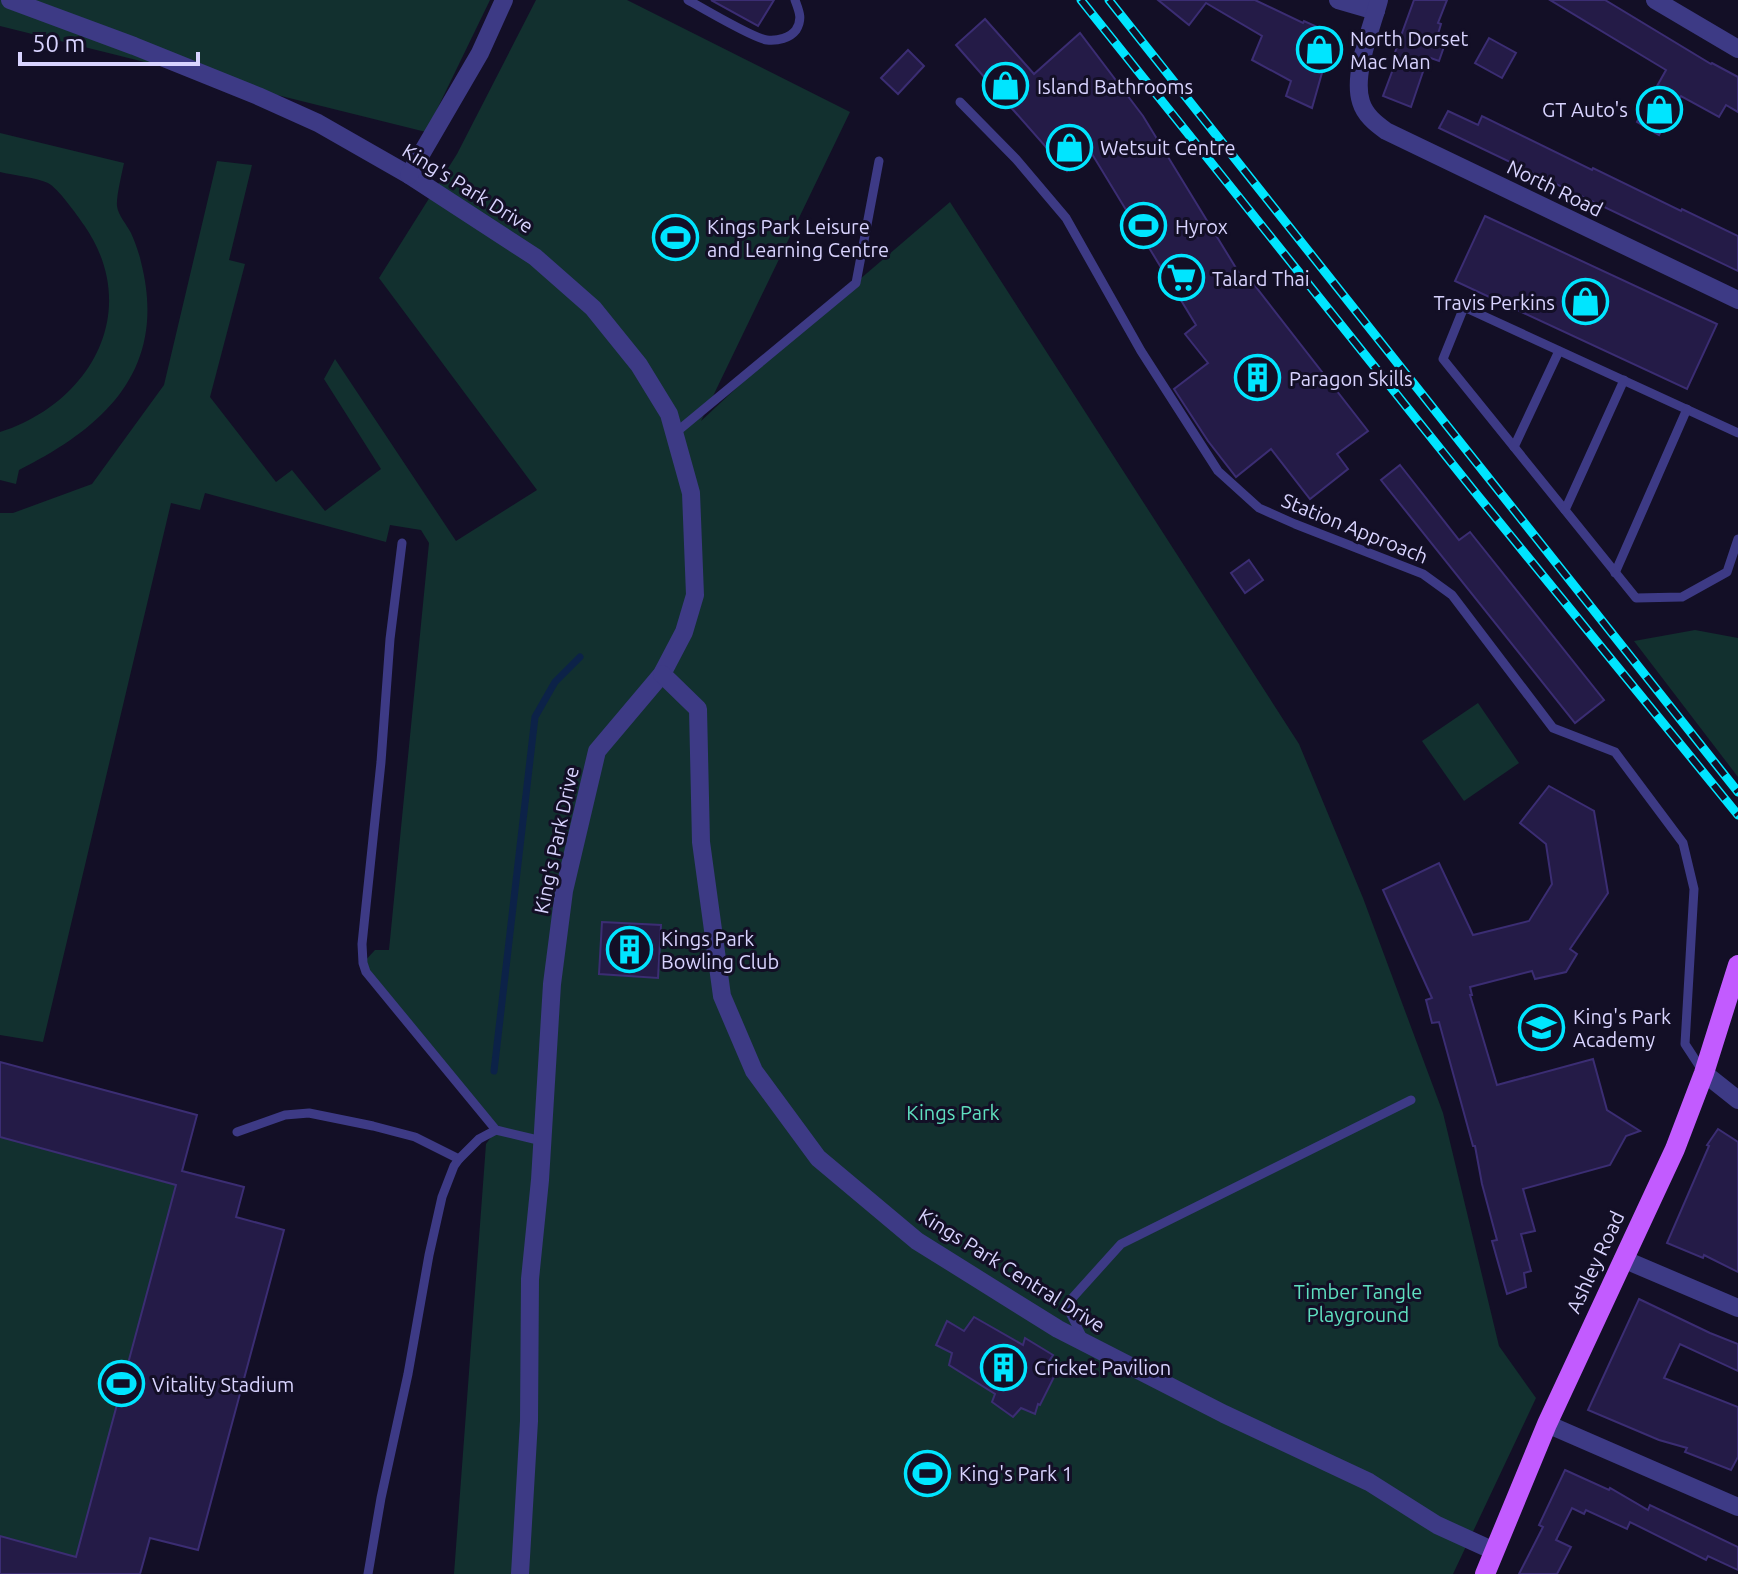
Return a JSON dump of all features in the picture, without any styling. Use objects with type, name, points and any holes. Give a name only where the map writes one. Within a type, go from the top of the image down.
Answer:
[{"type":"main road","name":"Ashley Road","points":[[1485,1574],[1547,1424],[1675,1149],[1704,1073],[1738,965]]},
{"type":"street","name":"King's Park Drive","points":[[10,0],[225,82],[318,123],[409,175],[535,257],[593,308],[639,365],[669,414],[691,493],[695,595],[684,632],[662,674],[597,751],[564,891],[552,984],[530,1279],[529,1421],[520,1574]]},
{"type":"street","points":[[409,175],[480,53],[504,0]]},
{"type":"street","points":[[1338,0],[1378,6]]},
{"type":"street","points":[[1655,0],[1738,49]]},
{"type":"street","name":"North Road","points":[[1378,6],[1358,86],[1362,104],[1372,120],[1386,131],[1738,300]]},
{"type":"street","name":"Kings Park Central Drive","points":[[662,674],[698,709],[701,842],[722,996],[754,1071],[818,1158],[917,1241],[1058,1329],[1224,1414],[1369,1482],[1437,1525],[1494,1551]]},
{"type":"street","points":[[1704,1073],[1738,1100]]},
{"type":"street","points":[[1623,1259],[1738,1308]]},
{"type":"street","points":[[1547,1424],[1738,1507]]},
{"type":"lane","points":[[688,0],[764,40],[792,35],[800,24],[795,0]]},
{"type":"lane","name":"Station Approach","points":[[960,102],[1016,159],[1066,218],[1141,351],[1218,471],[1259,508],[1423,574],[1433,581],[1452,595],[1553,728],[1615,752],[1683,843],[1694,889],[1685,1044],[1704,1073]]},
{"type":"lane","points":[[674,434],[856,283],[879,161]]},
{"type":"lane","points":[[1738,433],[1464,307],[1443,359],[1636,598],[1682,597],[1727,572],[1738,539]]},
{"type":"lane","points":[[1514,447],[1559,351]]},
{"type":"lane","points":[[1565,510],[1624,380]]},
{"type":"lane","points":[[1615,573],[1687,409]]},
{"type":"lane","points":[[402,543],[390,639],[362,944],[363,963],[366,972],[496,1130],[542,1141]]},
{"type":"lane","points":[[1085,1343],[1066,1305],[1121,1244],[1411,1100]]},
{"type":"lane","points":[[237,1132],[285,1115],[309,1113],[415,1137],[459,1159]]},
{"type":"lane","points":[[368,1574],[442,1197],[459,1159],[479,1139],[496,1130]]},
{"type":"green space","points":[[0,0],[490,0],[426,132],[0,26]]},
{"type":"green space","name":"Kings Park","points":[[536,0],[627,0],[850,112],[701,421],[776,351],[950,202],[1299,744],[1363,898],[1443,1113],[1499,1346],[1536,1398],[1453,1574],[454,1574],[486,1144],[496,1130],[363,963],[375,950],[389,950],[429,543],[421,530],[390,525],[386,542],[205,493],[200,510],[171,503],[43,1042],[0,1035],[0,513],[13,513],[92,484],[164,385],[217,161],[252,165],[229,260],[245,264],[210,397],[276,482],[292,470],[325,511],[381,469],[324,379],[335,359],[456,541],[537,490],[379,278],[457,154]]},
{"type":"green space","points":[[0,133],[124,163],[117,206],[138,251],[147,300],[146,333],[137,363],[123,389],[103,413],[79,434],[19,470],[16,484],[0,480],[0,432],[32,418],[60,399],[82,376],[98,350],[107,320],[109,289],[101,257],[84,225],[57,190],[43,181],[0,172]]},
{"type":"green space","points":[[1695,630],[1738,638],[1738,777],[1634,641]]},
{"type":"green space","points":[[1478,703],[1519,763],[1464,801],[1422,741]]},
{"type":"green space","name":"Vitality Stadium","points":[[0,1062],[197,1115],[182,1170],[244,1187],[236,1217],[284,1230],[198,1550],[150,1538],[140,1574],[0,1574]]},
{"type":"building","points":[[711,0],[774,0],[758,26]]},
{"type":"building","points":[[1158,0],[1255,0],[1333,34],[1312,108],[1286,96],[1291,81],[1252,60],[1262,36],[1206,3],[1189,25]]},
{"type":"building","points":[[1414,0],[1447,0],[1438,23],[1441,24],[1438,34],[1447,38],[1439,61],[1428,57],[1411,107],[1383,96]]},
{"type":"building","points":[[1550,0],[1605,0],[1738,77],[1738,112],[1726,105],[1719,117],[1681,96],[1659,135],[1637,122],[1666,70]]},
{"type":"building","points":[[985,19],[1034,74],[1080,33],[1143,116],[1247,286],[1252,282],[1368,431],[1337,454],[1348,469],[1310,499],[1271,449],[1236,477],[1208,441],[1174,389],[1208,363],[1185,334],[1196,325],[1089,149],[1067,171],[956,45]]},
{"type":"building","points":[[1489,38],[1516,53],[1502,78],[1475,63]]},
{"type":"building","points":[[908,50],[924,66],[898,94],[881,78]]},
{"type":"building","points":[[1448,111],[1478,125],[1482,116],[1738,236],[1738,271],[1439,128]]},
{"type":"building","name":"Travis Perkins","points":[[1485,216],[1717,324],[1687,389],[1455,281]]},
{"type":"building","points":[[1400,465],[1459,540],[1470,532],[1604,700],[1575,723],[1381,480]]},
{"type":"building","points":[[1249,560],[1263,580],[1245,593],[1231,573]]},
{"type":"building","points":[[1549,786],[1594,811],[1608,893],[1570,949],[1577,954],[1566,972],[1535,979],[1532,971],[1470,987],[1470,995],[1497,1085],[1593,1059],[1607,1110],[1640,1131],[1626,1136],[1610,1165],[1523,1189],[1535,1231],[1521,1234],[1531,1271],[1524,1273],[1526,1287],[1507,1294],[1492,1241],[1497,1240],[1475,1146],[1439,1022],[1432,1023],[1426,1000],[1432,998],[1383,890],[1439,863],[1473,935],[1529,921],[1552,884],[1546,844],[1520,823]]},
{"type":"building","name":"Kings Park Bowling Club","points":[[602,922],[661,925],[658,978],[599,974]]},
{"type":"building","points":[[0,1062],[197,1115],[182,1171],[244,1187],[236,1217],[284,1230],[198,1550],[150,1538],[140,1574],[0,1574],[0,1536],[76,1557],[176,1185],[0,1137]]},
{"type":"building","points":[[1718,1129],[1738,1142],[1738,1272],[1704,1255],[1703,1258],[1667,1243],[1707,1145]]},
{"type":"building","points":[[1639,1299],[1738,1344],[1738,1371],[1680,1344],[1664,1378],[1738,1407],[1738,1457],[1731,1470],[1685,1452],[1687,1448],[1659,1440],[1588,1410]]},
{"type":"building","name":"Cricket Pavilion","points":[[974,1317],[1023,1345],[1025,1338],[1053,1355],[1048,1363],[1058,1369],[1035,1414],[1021,1408],[1013,1417],[992,1402],[995,1394],[949,1365],[952,1353],[936,1345],[947,1321],[964,1331]]},
{"type":"building","points":[[1565,1470],[1610,1488],[1648,1510],[1650,1505],[1738,1547],[1738,1570],[1708,1556],[1706,1560],[1630,1522],[1627,1529],[1586,1510],[1584,1514],[1572,1508],[1556,1540],[1571,1547],[1557,1574],[1519,1574],[1543,1527],[1539,1525]]},
{"type":"waterway","points":[[494,1071],[535,717],[555,682],[580,657]]},
{"type":"railway","points":[[1081,0],[1738,815]]},
{"type":"railway","points":[[1109,0],[1738,792]]},
{"type":"place","name":"North Dorset Mac Man","points":[[1319,49]]},
{"type":"place","name":"Island Bathrooms","points":[[1006,86]]},
{"type":"place","name":"GT Auto's","points":[[1659,109]]},
{"type":"place","name":"Wetsuit Centre","points":[[1069,147]]},
{"type":"place","name":"Hyrox","points":[[1144,226]]},
{"type":"place","name":"Kings Park Leisure and Learning Centre","points":[[676,237]]},
{"type":"place","name":"Talard Thai","points":[[1181,278]]},
{"type":"place","name":"Travis Perkins","points":[[1586,302]]},
{"type":"place","name":"Paragon Skills","points":[[1258,378]]},
{"type":"place","name":"Kings Park Bowling Club","points":[[630,950]]},
{"type":"place","name":"King's Park Academy","points":[[1542,1027]]},
{"type":"place","name":"Cricket Pavilion","points":[[1003,1367]]},
{"type":"place","name":"Vitality Stadium","points":[[121,1384]]},
{"type":"place","name":"King's Park 1","points":[[928,1473]]},
{"type":"park label","name":"Timber Tangle Playground","points":[[1358,1302]]}]
